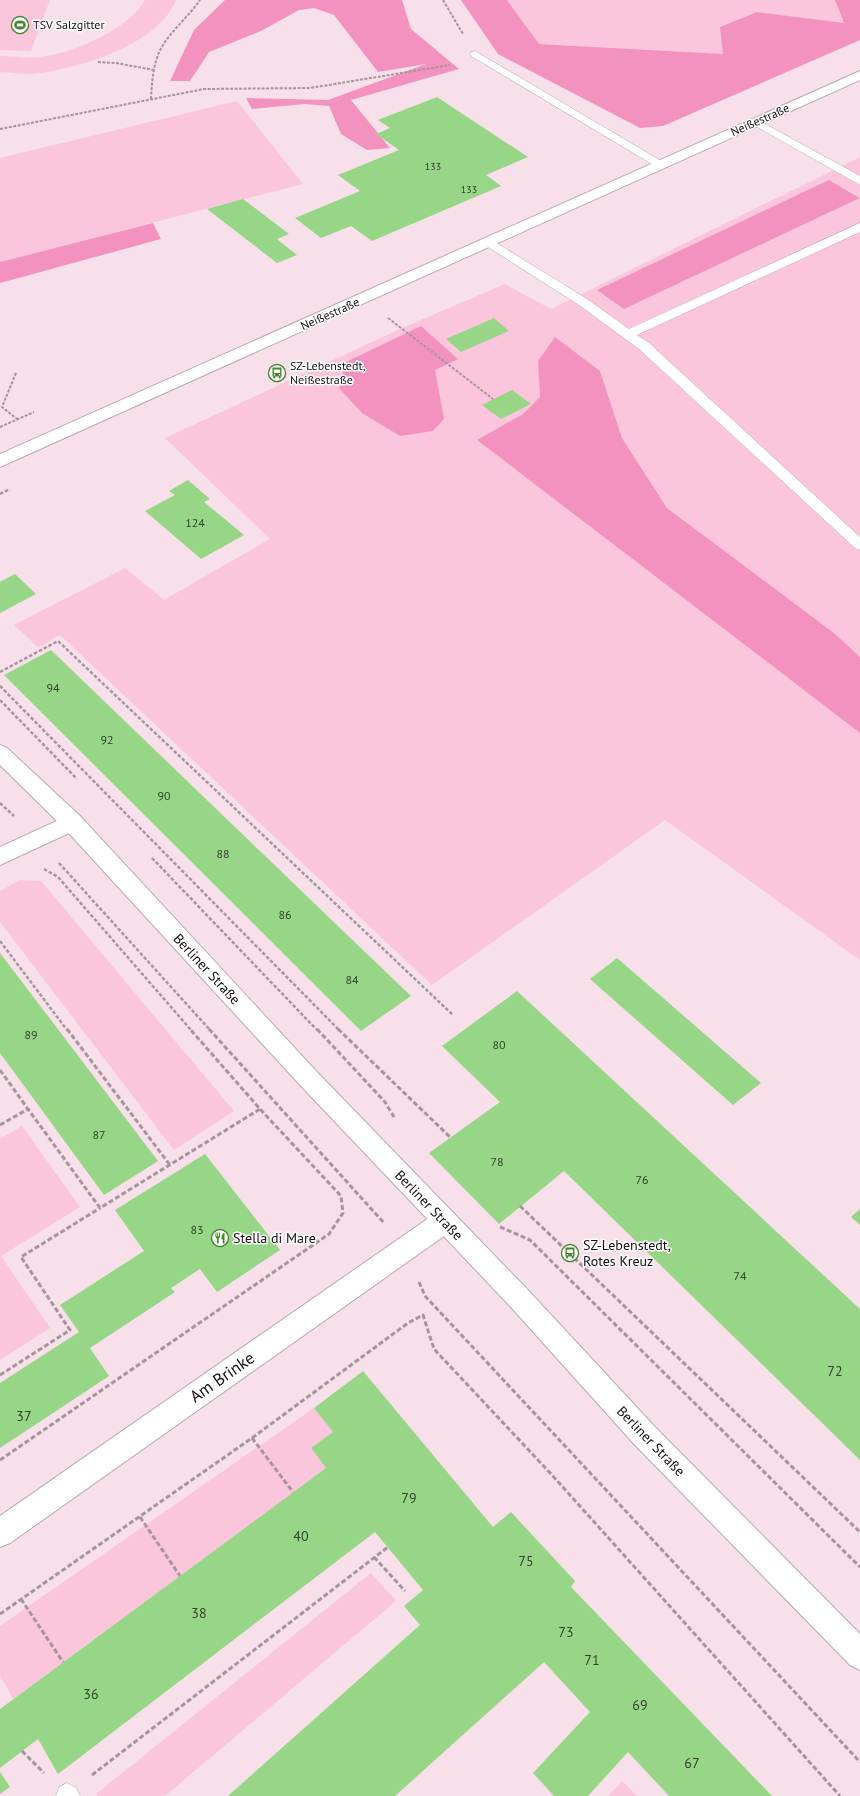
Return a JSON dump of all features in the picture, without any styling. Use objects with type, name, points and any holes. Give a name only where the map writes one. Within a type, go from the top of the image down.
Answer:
[{"type":"street","name":"Neißestraße","points":[[0,461],[860,75]]},
{"type":"street","name":"Berliner Straße","points":[[0,754],[72,822],[309,1079],[518,1297],[645,1436],[860,1655]]},
{"type":"street","points":[[0,857],[72,822]]},
{"type":"street","name":"Am Brinke","points":[[0,1533],[445,1221]]},
{"type":"lane","points":[[478,56],[659,164]]},
{"type":"lane","points":[[756,122],[860,181]]},
{"type":"lane","points":[[629,334],[860,227]]},
{"type":"lane","points":[[486,242],[583,302],[644,346],[860,545]]},
{"type":"path","points":[[151,99],[152,74],[162,46],[191,14],[200,0]]},
{"type":"path","points":[[0,129],[204,89],[310,88],[478,56],[443,0]]},
{"type":"path","points":[[98,62],[154,70]]},
{"type":"path","points":[[386,316],[493,399]]},
{"type":"path","points":[[16,373],[2,407],[18,419]]},
{"type":"path","points":[[0,672],[58,641],[453,1015]]},
{"type":"path","points":[[0,686],[376,1067],[450,1137]]},
{"type":"path","points":[[0,700],[81,784]]},
{"type":"path","points":[[0,803],[37,838],[352,1186],[404,1249],[429,1300],[860,1762]]},
{"type":"path","points":[[150,856],[364,1076],[385,1102],[396,1120]]},
{"type":"path","points":[[0,1460],[329,1234],[343,1213],[341,1196],[260,1110],[58,877],[41,868]]},
{"type":"path","points":[[0,941],[170,1165]]},
{"type":"path","points":[[0,1070],[100,1208]]},
{"type":"path","points":[[0,1125],[28,1108]]},
{"type":"path","points":[[0,1375],[70,1330],[21,1257],[260,1110]]},
{"type":"path","points":[[520,1206],[860,1532]]},
{"type":"path","points":[[497,1226],[530,1240],[860,1567]]},
{"type":"path","points":[[0,1614],[252,1438],[408,1323],[424,1314],[434,1349],[552,1475],[840,1796]]},
{"type":"path","points":[[252,1438],[293,1492]]},
{"type":"path","points":[[140,1517],[180,1576]]},
{"type":"path","points":[[67,1795],[388,1547]]},
{"type":"path","points":[[374,1557],[405,1591]]},
{"type":"path","points":[[21,1599],[63,1662]]},
{"type":"shaded area","name":"TSV Salzgitter","points":[[0,0],[50,0],[31,51],[0,50]]},
{"type":"shaded area","points":[[145,0],[176,0],[167,16],[154,29],[137,41],[118,51],[97,59],[57,70],[30,74],[0,72],[0,56],[35,58],[68,51],[113,30],[137,11]]},
{"type":"shaded area","points":[[225,0],[402,0],[411,29],[459,69],[351,100],[390,148],[367,150],[341,134],[329,106],[305,104],[252,109],[246,98],[328,100],[426,64],[378,72],[334,15],[314,8],[299,10],[261,31],[209,52],[190,81],[170,81],[194,30]]},
{"type":"shaded area","points":[[461,0],[507,0],[539,44],[723,54],[720,27],[757,12],[844,23],[835,0],[860,0],[860,40],[663,126],[640,128],[498,54]]},
{"type":"shaded area","points":[[507,0],[835,0],[844,24],[757,12],[723,54],[538,44]]},
{"type":"shaded area","points":[[237,101],[303,184],[0,262],[0,158]]},
{"type":"shaded area","points":[[860,157],[860,197],[829,180],[624,309],[860,198],[860,657],[834,633],[667,508],[622,438],[600,371],[538,361],[540,397],[523,414],[477,440],[860,733],[860,960],[665,820],[432,985],[60,635],[38,647],[14,625],[125,568],[164,600],[270,539],[165,438],[402,328],[505,284],[551,309]],"holes":[[[421,326],[458,359],[435,370]]]},
{"type":"shaded area","points":[[829,180],[860,198],[624,309],[597,290]]},
{"type":"shaded area","points":[[153,223],[161,239],[0,283],[0,262]]},
{"type":"shaded area","points":[[421,326],[458,359],[435,370],[444,419],[433,431],[400,436],[362,413],[339,388],[346,362]]},
{"type":"shaded area","points":[[555,337],[600,371],[622,438],[667,508],[834,633],[860,657],[860,733],[477,440],[523,414],[540,397],[538,361]]},
{"type":"shaded area","points":[[20,880],[41,881],[234,1111],[174,1150],[0,922],[0,891]]},
{"type":"shaded area","points":[[22,1126],[80,1207],[1,1256],[50,1328],[0,1360],[0,1139]]},
{"type":"shaded area","points":[[314,1408],[333,1432],[311,1448],[326,1468],[13,1699],[0,1675],[0,1626]]},
{"type":"shaded area","points":[[371,1573],[396,1601],[165,1796],[97,1796],[96,1794]]},
{"type":"shaded area","points":[[622,1781],[637,1796],[608,1796]]},
{"type":"building","points":[[437,97],[528,157],[486,175],[501,186],[372,241],[351,226],[321,238],[295,218],[360,191],[338,175],[399,150],[376,134],[390,128],[378,120]]},
{"type":"building","points":[[243,199],[289,234],[277,239],[297,255],[277,263],[207,209]]},
{"type":"building","points":[[494,318],[509,331],[461,352],[446,339]]},
{"type":"building","points":[[512,390],[531,404],[501,419],[482,405]]},
{"type":"building","points":[[188,480],[210,499],[204,502],[244,535],[201,559],[145,511],[175,495],[169,491]]},
{"type":"building","points":[[15,574],[36,594],[0,613],[0,582]]},
{"type":"building","points":[[51,650],[411,996],[361,1031],[4,675]]},
{"type":"building","points":[[0,953],[158,1161],[104,1195],[0,1053]]},
{"type":"building","points":[[617,958],[761,1083],[733,1105],[590,979]]},
{"type":"building","points":[[517,991],[860,1309],[860,1460],[564,1171],[499,1224],[429,1153],[500,1102],[442,1046]]},
{"type":"building","points":[[205,1154],[280,1250],[217,1292],[200,1269],[171,1288],[175,1292],[90,1348],[109,1376],[0,1448],[0,1383],[79,1332],[60,1305],[144,1251],[115,1210]]},
{"type":"building","points":[[860,1209],[860,1225],[851,1217]]},
{"type":"building","points":[[363,1371],[493,1527],[511,1512],[575,1581],[571,1587],[772,1796],[669,1796],[628,1752],[588,1796],[554,1796],[533,1773],[590,1712],[544,1662],[395,1796],[228,1796],[420,1625],[404,1606],[423,1590],[375,1532],[58,1774],[38,1739],[0,1768],[0,1709],[326,1468],[311,1448],[333,1432],[314,1408]]},
{"type":"building","points":[[0,1772],[10,1787],[0,1794]]},
{"type":"place","name":"TSV Salzgitter","points":[[20,25]]},
{"type":"place","name":"SZ-Lebenstedt, Neißestraße","points":[[277,373]]},
{"type":"place","name":"Stella di Mare","points":[[220,1238]]},
{"type":"place","name":"SZ-Lebenstedt, Rotes Kreuz","points":[[570,1253]]}]
